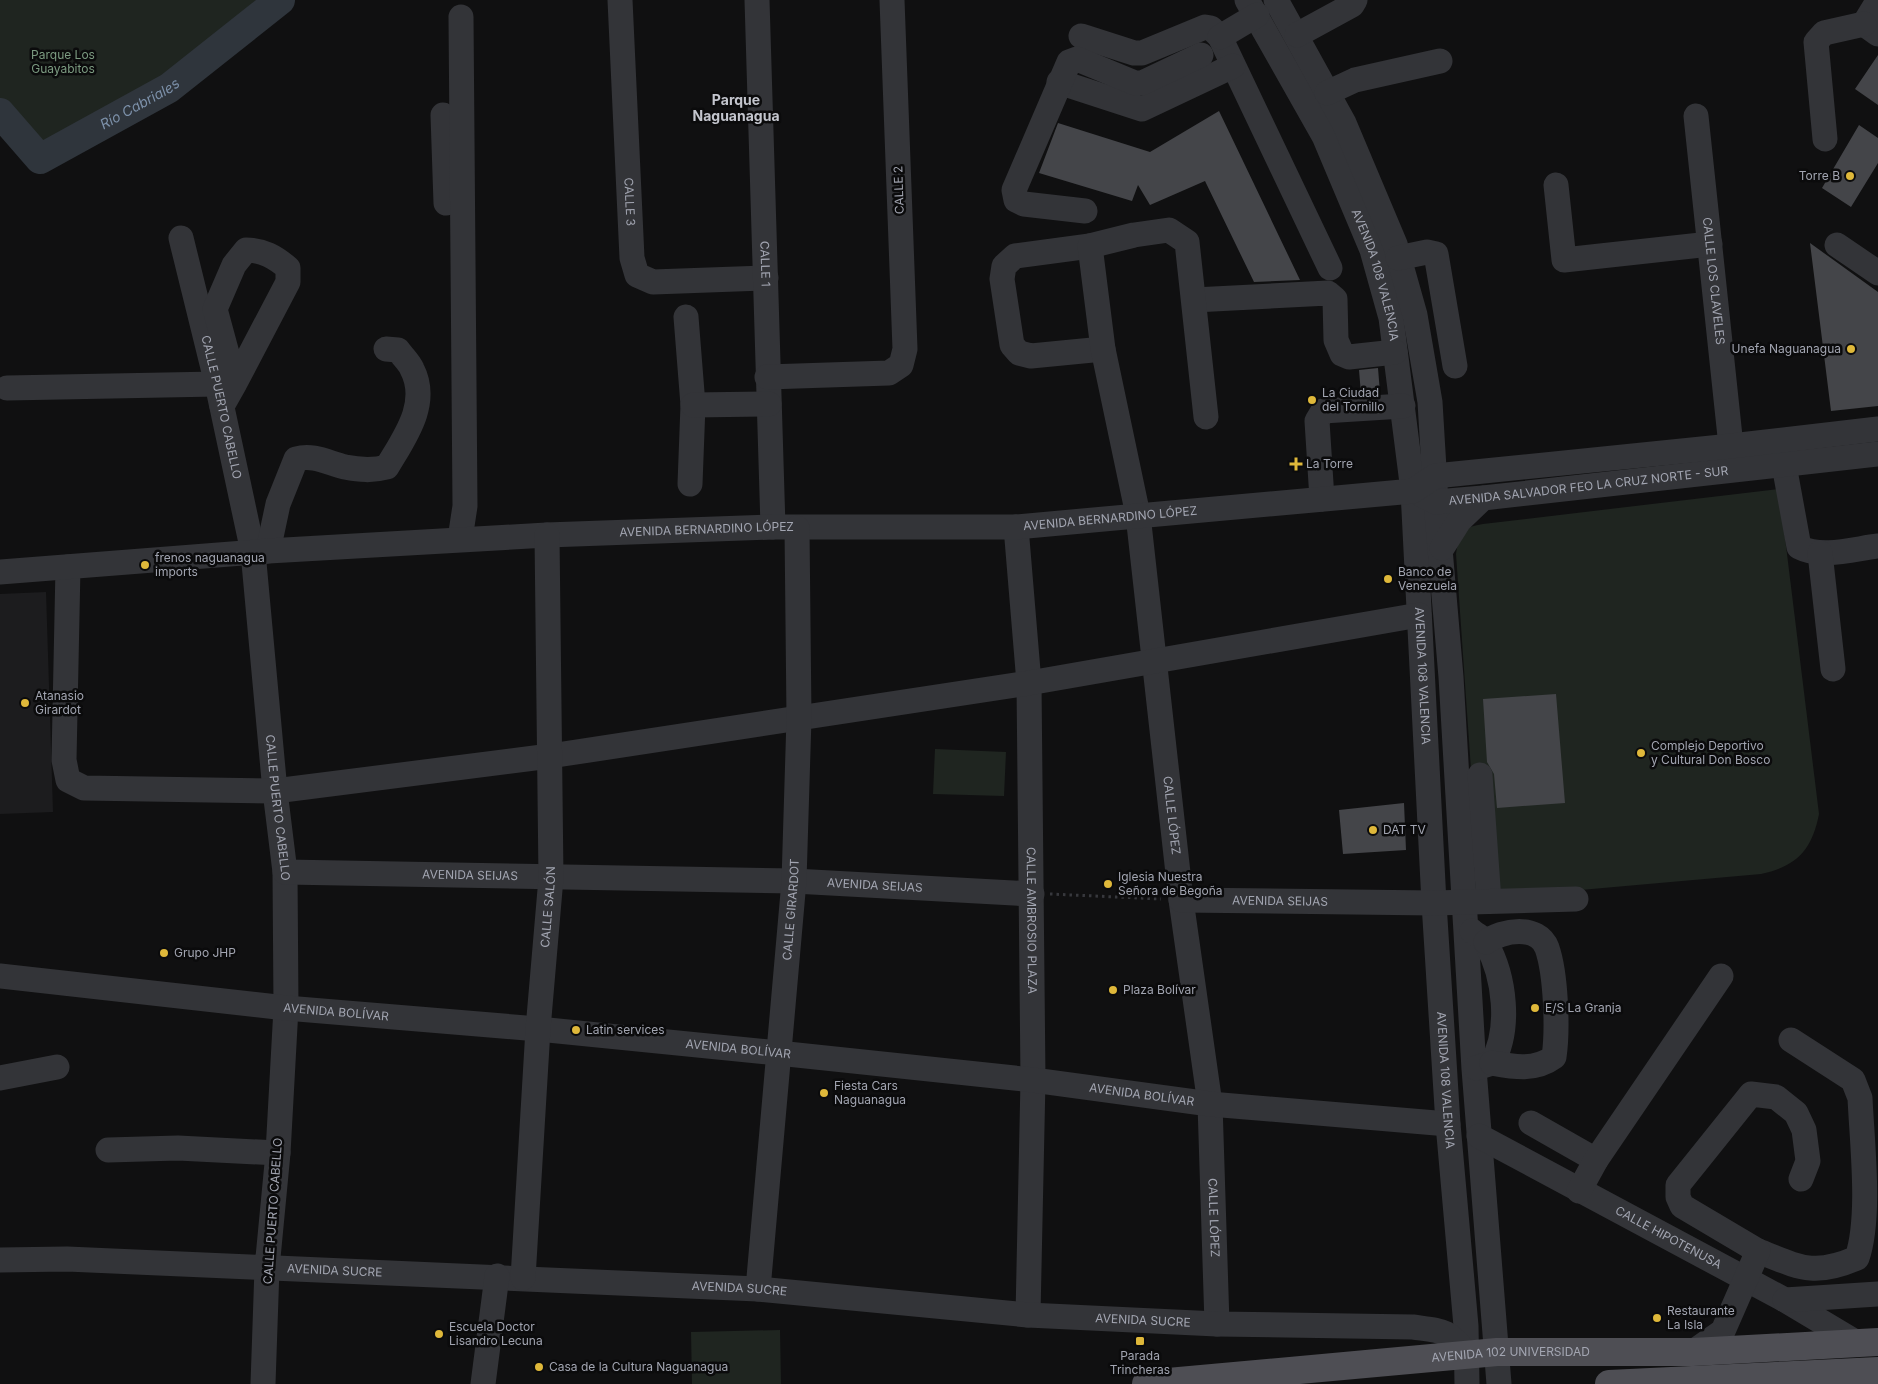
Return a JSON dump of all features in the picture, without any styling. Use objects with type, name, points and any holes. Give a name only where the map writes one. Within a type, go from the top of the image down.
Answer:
[{"type":"main road","name":"AVENIDA 102 UNIVERSIDAD","points":[[1146,1384],[1498,1352],[1693,1352],[1868,1342]]},
{"type":"main road","points":[[1609,1384],[1842,1378],[1878,1370]]},
{"type":"street","name":"CALLE 3","points":[[620,0],[632,258],[637,275],[653,282],[766,278]]},
{"type":"street","name":"CALLE 1","points":[[757,0],[768,404],[785,527]]},
{"type":"street","name":"CALLE 2","points":[[767,377],[888,373],[901,365],[905,349],[892,0]]},
{"type":"street","name":"AVENIDA 108 VALENCIA","points":[[1276,0],[1328,92],[1360,159],[1398,258],[1415,315],[1430,402],[1436,502],[1442,548],[1465,927],[1483,1066],[1479,1136],[1498,1352],[1499,1384]]},
{"type":"street","points":[[1297,35],[1352,4],[1355,0]]},
{"type":"street","points":[[1825,138],[1816,42],[1824,33],[1871,29],[1878,1]]},
{"type":"street","name":"AVENIDA 108 VALENCIA","points":[[1250,5],[1324,136],[1372,250],[1391,318],[1413,491],[1434,903],[1448,1124],[1467,1354],[1467,1384]]},
{"type":"street","points":[[1220,37],[1250,5]]},
{"type":"street","points":[[452,539],[465,506],[461,17]]},
{"type":"street","points":[[1082,36],[1134,53],[1142,53],[1204,27],[1211,28],[1220,37],[1330,268]]},
{"type":"street","points":[[1084,211],[1024,204],[1016,200],[1014,190],[1069,62],[1077,59],[1135,83],[1142,84],[1201,54]]},
{"type":"street","points":[[1328,92],[1356,80],[1440,61]]},
{"type":"street","points":[[1059,82],[1142,109],[1233,66]]},
{"type":"street","points":[[443,116],[453,464],[452,539]]},
{"type":"street","name":"CALLE LOS CLAVELES","points":[[1696,116],[1731,446]]},
{"type":"street","points":[[1556,185],[1564,260],[1710,244]]},
{"type":"street","points":[[1103,349],[1031,356],[1020,353],[1012,345],[1002,279],[1004,266],[1015,256],[1090,246],[1134,235],[1169,230],[1187,242],[1206,417]]},
{"type":"street","name":"CALLE PUERTO CABELLO","points":[[181,238],[225,391],[260,552],[275,791],[285,872],[286,1008],[278,1153],[267,1268],[263,1384]]},
{"type":"street","points":[[1837,245],[1878,273]]},
{"type":"street","name":"CALLE LÓPEZ","points":[[1090,246],[1103,349],[1138,515],[1181,900],[1210,1104],[1217,1324]]},
{"type":"street","points":[[246,250],[257,250],[275,257],[288,268],[288,282],[225,391],[216,309],[234,265],[246,250]]},
{"type":"street","points":[[1398,258],[1427,252],[1436,254],[1455,366]]},
{"type":"street","points":[[1194,300],[1328,293],[1335,299],[1336,340],[1342,354],[1349,357],[1395,352]]},
{"type":"street","points":[[686,317],[693,405],[690,484]]},
{"type":"street","points":[[260,552],[296,459],[307,456],[344,467],[371,471],[387,467],[406,437],[417,410],[418,387],[412,369],[398,350],[386,349]]},
{"type":"street","points":[[7,388],[225,391]]},
{"type":"street","points":[[693,405],[768,404]]},
{"type":"street","points":[[1322,499],[1317,421],[1319,415],[1323,411],[1403,406]]},
{"type":"street","name":"AVENIDA SALVADOR FEO LA CRUZ NORTE - SUR","points":[[1413,491],[1435,476],[1878,429]]},
{"type":"street","name":"AVENIDA SALVADOR FEO LA CRUZ NORTE - SUR","points":[[1413,491],[1436,502],[1878,454]]},
{"type":"street","points":[[1784,464],[1799,547],[1807,551],[1820,553],[1878,546]]},
{"type":"street","name":"AVENIDA BERNARDINO LÓPEZ","points":[[0,572],[452,539],[785,527],[1016,527],[1413,491]]},
{"type":"street","points":[[1442,548],[1459,521],[1483,498]]},
{"type":"street","name":"CALLE GIRARDOT","points":[[758,1289],[794,881],[799,718],[785,527]]},
{"type":"street","name":"CALLE AMBROSIO PLAZA","points":[[1016,527],[1029,683],[1033,1080],[1028,1315]]},
{"type":"street","name":"CALLE SALÓN","points":[[523,1278],[538,1029],[551,878],[548,535]]},
{"type":"street","points":[[1820,553],[1834,669]]},
{"type":"street","points":[[68,568],[64,760],[68,780],[84,788],[275,791],[550,756],[1029,683],[1153,660],[1419,616]]},
{"type":"street","points":[[1480,775],[1489,901]]},
{"type":"street","name":"AVENIDA SEIJAS","points":[[285,872],[794,881],[1032,894]]},
{"type":"street","name":"AVENIDA SEIJAS","points":[[1181,900],[1434,903],[1576,899]]},
{"type":"street","points":[[1465,927],[1486,942],[1499,978],[1504,1010],[1500,1040],[1483,1066]]},
{"type":"street","points":[[1483,1066],[1534,1067],[1545,1064],[1554,1057],[1556,1038],[1552,982],[1546,947],[1540,938],[1525,932],[1510,931],[1494,935],[1486,942]]},
{"type":"street","name":"AVENIDA BOLÍVAR","points":[[0,976],[286,1008],[538,1029],[778,1053],[1033,1080],[1210,1104],[1448,1124]]},
{"type":"street","points":[[1579,1191],[1596,1160],[1721,976]]},
{"type":"street","points":[[1792,1040],[1853,1080],[1860,1098],[1864,1221],[1861,1246],[1857,1258],[1843,1264],[1820,1269],[1802,1269],[1758,1251],[1682,1206],[1678,1197],[1678,1184],[1751,1094],[1776,1098],[1796,1113],[1804,1130],[1808,1161],[1800,1179]]},
{"type":"street","points":[[0,1078],[57,1067]]},
{"type":"street","points":[[1532,1123],[1596,1160]]},
{"type":"street","name":"CALLE HIPOTENUSA","points":[[1479,1136],[1579,1191],[1868,1342]]},
{"type":"street","points":[[108,1150],[178,1148],[278,1153]]},
{"type":"street","points":[[1878,1149],[1878,1165]]},
{"type":"street","points":[[1693,1352],[1723,1331],[1758,1251]]},
{"type":"street","name":"AVENIDA SUCRE","points":[[0,1260],[67,1259],[497,1276],[758,1289],[1028,1315],[1217,1324],[1413,1327],[1441,1330],[1453,1336],[1467,1354]]},
{"type":"street","points":[[483,1384],[497,1276]]},
{"type":"street","points":[[1785,1300],[1878,1294]]},
{"type":"path","points":[[1032,894],[1181,900]]},
{"type":"shaded area","name":"Atanasio Girardot","points":[[46,592],[53,812],[0,814],[0,594]]},
{"type":"green space","name":"Parque Los Guayabitos","points":[[0,0],[256,0],[182,66],[36,148],[0,103]]},
{"type":"green space","name":"Complejo Deportivo y Cultural Don Bosco","points":[[1779,489],[1819,814],[1816,827],[1807,847],[1793,861],[1774,871],[1761,874],[1480,899],[1456,554],[1460,536],[1466,529],[1483,524]]},
{"type":"green space","points":[[935,749],[1006,752],[1004,796],[933,794]]},
{"type":"green space","points":[[780,1330],[781,1384],[692,1384],[691,1332]]},
{"type":"building","points":[[1878,55],[1878,105],[1855,89]]},
{"type":"building","points":[[1219,111],[1300,280],[1254,282],[1205,181],[1150,205],[1138,185],[1132,201],[1039,173],[1058,123],[1150,152]]},
{"type":"building","name":"Torre B","points":[[1859,125],[1878,138],[1878,163],[1851,207],[1822,188]]},
{"type":"building","name":"Unefa Naguanagua","points":[[1810,243],[1878,292],[1878,406],[1831,411]]},
{"type":"building","points":[[1378,368],[1380,393],[1361,394],[1359,370]]},
{"type":"building","points":[[1556,694],[1565,803],[1497,808],[1494,774],[1487,762],[1483,699]]},
{"type":"building","name":"DAT TV","points":[[1404,803],[1406,850],[1343,854],[1339,810]]},
{"type":"waterway","name":"Río Cabriales","points":[[0,113],[40,159],[169,88],[280,0]]},
{"type":"place","name":"Torre B","points":[[1850,176]]},
{"type":"place","name":"Unefa Naguanagua","points":[[1851,349]]},
{"type":"place","name":"La Ciudad del Tornillo","points":[[1312,400]]},
{"type":"place","name":"La Torre","points":[[1296,464]]},
{"type":"place","name":"frenos naguanagua imports","points":[[145,565]]},
{"type":"place","name":"Banco de Venezuela","points":[[1388,579]]},
{"type":"place","name":"Atanasio Girardot","points":[[25,703]]},
{"type":"place","name":"Complejo Deportivo y Cultural Don Bosco","points":[[1641,753]]},
{"type":"place","name":"DAT TV","points":[[1373,830]]},
{"type":"place","name":"Iglesia Nuestra Señora de Begoña","points":[[1108,884]]},
{"type":"place","name":"Grupo JHP","points":[[164,953]]},
{"type":"place","name":"Plaza Bolívar","points":[[1113,990]]},
{"type":"place","name":"E/S La Granja","points":[[1535,1008]]},
{"type":"place","name":"Latin services","points":[[576,1030]]},
{"type":"place","name":"Fiesta Cars Naguanagua","points":[[824,1093]]},
{"type":"place","name":"Restaurante La Isla","points":[[1657,1318]]},
{"type":"place","name":"Escuela Doctor Lisandro Lecuna","points":[[439,1334]]},
{"type":"place","name":"Parada Trincheras","points":[[1140,1341]]},
{"type":"place","name":"Casa de la Cultura Naguanagua","points":[[539,1367]]},
{"type":"district","name":"Parque Naguanagua","points":[[736,108]]}]
